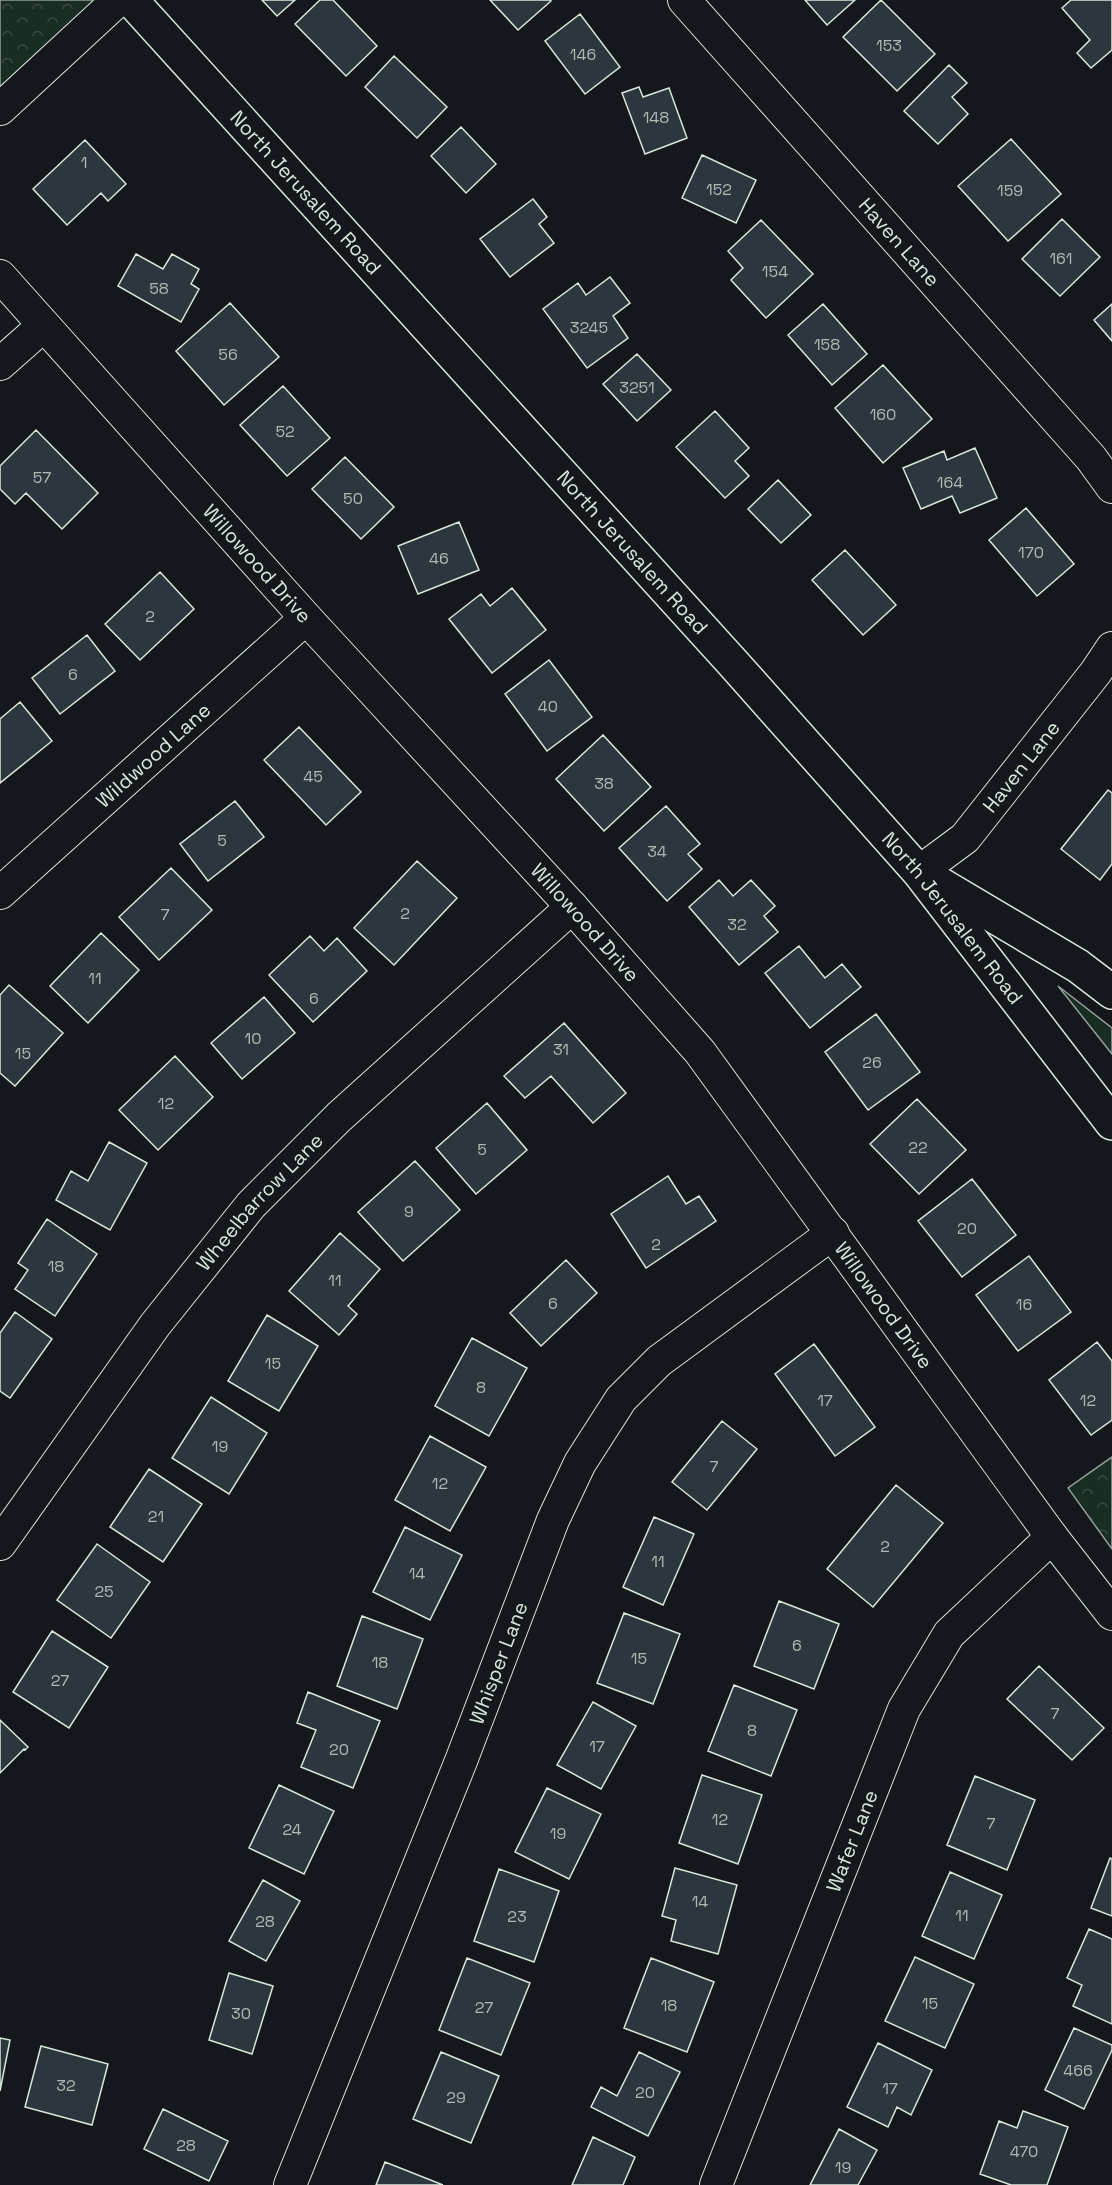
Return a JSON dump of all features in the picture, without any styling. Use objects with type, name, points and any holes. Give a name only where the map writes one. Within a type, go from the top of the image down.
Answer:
[{"type":"main road","name":"North Jerusalem Road","points":[[131,0],[733,663],[918,872],[1112,1123]]},
{"type":"main road","points":[[918,872],[1078,966],[1112,992]]},
{"type":"street","points":[[0,109],[118,0]]},
{"type":"street","name":"Haven Lane","points":[[684,0],[1092,458],[1112,487]]},
{"type":"street","name":"Willowood Drive","points":[[0,276],[306,618],[572,906],[700,1052],[1052,1537],[1112,1614]]},
{"type":"street","points":[[0,364],[43,326]]},
{"type":"street","name":"Wildwood Lane","points":[[0,893],[306,618]]},
{"type":"street","name":"Haven Lane","points":[[918,872],[965,838],[1096,672],[1112,648]]},
{"type":"street","name":"Wheelbarrow Lane","points":[[0,1544],[155,1325],[251,1205],[339,1117],[572,906]]},
{"type":"street","name":"Whisper Lane","points":[[290,2185],[461,1761],[553,1520],[580,1462],[621,1399],[659,1361],[833,1233]]},
{"type":"street","name":"Wafer Lane","points":[[716,2185],[904,1709],[949,1634],[1052,1537]]},
{"type":"green space","points":[[0,0],[115,0],[0,109]]},
{"type":"green space","points":[[1058,986],[1112,1028],[1112,1054]]},
{"type":"green space","points":[[1112,1457],[1112,1549],[1068,1488]]},
{"type":"building","points":[[262,0],[295,0],[277,16]]},
{"type":"building","points":[[320,0],[333,0],[377,46],[346,76],[295,24]]},
{"type":"building","points":[[490,0],[550,0],[551,1],[518,30]]},
{"type":"building","points":[[805,0],[855,0],[827,25]]},
{"type":"building","points":[[881,0],[935,54],[897,91],[843,37]]},
{"type":"building","points":[[1071,0],[1112,0],[1112,50],[1091,68],[1077,53],[1090,40],[1062,8]]},
{"type":"building","points":[[580,14],[620,67],[585,94],[545,41]]},
{"type":"building","points":[[394,56],[447,107],[417,138],[365,87]]},
{"type":"building","points":[[949,65],[967,83],[952,97],[968,114],[938,144],[904,111]]},
{"type":"building","points":[[639,87],[643,97],[669,88],[687,138],[645,154],[622,93]]},
{"type":"building","points":[[461,127],[496,164],[466,193],[431,156]]},
{"type":"building","points":[[1011,139],[1061,194],[1008,241],[958,186]]},
{"type":"building","points":[[85,140],[126,184],[108,201],[101,193],[67,225],[33,189]]},
{"type":"building","points":[[702,155],[756,180],[736,223],[682,198]]},
{"type":"building","points":[[533,199],[547,217],[539,224],[554,243],[510,277],[480,239]]},
{"type":"building","points":[[1062,219],[1100,257],[1060,296],[1022,259]]},
{"type":"building","points":[[761,220],[813,274],[766,318],[731,280],[743,268],[728,251]]},
{"type":"building","points":[[136,254],[163,269],[172,254],[199,269],[191,284],[199,289],[181,322],[118,286]]},
{"type":"building","points":[[610,277],[630,303],[613,316],[628,338],[587,368],[543,309],[578,283],[586,295]]},
{"type":"building","points":[[230,303],[279,357],[224,405],[176,351]]},
{"type":"building","points":[[823,304],[867,354],[832,385],[788,335]]},
{"type":"building","points":[[1112,304],[1112,341],[1094,320]]},
{"type":"building","points":[[637,354],[671,390],[637,421],[603,384]]},
{"type":"building","points":[[883,365],[932,419],[883,463],[835,408]]},
{"type":"building","points":[[283,386],[330,438],[287,476],[240,425]]},
{"type":"building","points":[[715,411],[749,448],[735,461],[749,476],[725,498],[676,447]]},
{"type":"building","points":[[36,430],[98,493],[62,529],[26,493],[15,504],[0,489],[0,466]]},
{"type":"building","points":[[975,448],[997,498],[960,513],[952,496],[921,509],[903,468],[944,451],[947,460]]},
{"type":"building","points":[[345,457],[394,507],[361,539],[312,489]]},
{"type":"building","points":[[778,480],[811,515],[781,543],[748,509]]},
{"type":"building","points":[[1026,508],[1074,564],[1037,596],[989,540]]},
{"type":"building","points":[[459,522],[479,570],[418,594],[398,546]]},
{"type":"building","points":[[845,550],[896,605],[863,635],[812,580]]},
{"type":"building","points":[[160,572],[194,609],[140,660],[105,624]]},
{"type":"building","points":[[512,588],[546,630],[492,673],[449,619],[481,594],[490,606]]},
{"type":"building","points":[[87,635],[115,671],[60,714],[32,678]]},
{"type":"building","points":[[549,660],[592,717],[547,751],[505,694]]},
{"type":"building","points":[[20,702],[52,741],[0,783],[0,719]]},
{"type":"building","points":[[299,727],[361,792],[326,825],[264,760]]},
{"type":"building","points":[[603,735],[651,787],[604,831],[556,779]]},
{"type":"building","points":[[1108,790],[1112,793],[1112,864],[1100,880],[1061,849]]},
{"type":"building","points":[[235,801],[264,837],[208,881],[180,844]]},
{"type":"building","points":[[666,806],[700,844],[688,854],[702,869],[667,901],[619,848]]},
{"type":"building","points":[[417,861],[457,898],[394,965],[354,928]]},
{"type":"building","points":[[171,868],[212,910],[159,960],[119,917]]},
{"type":"building","points":[[719,880],[733,896],[751,880],[775,906],[764,916],[778,932],[739,965],[689,907]]},
{"type":"building","points":[[101,933],[139,970],[88,1023],[50,986]]},
{"type":"building","points":[[310,936],[324,951],[337,938],[367,971],[313,1022],[269,975]]},
{"type":"building","points":[[799,946],[825,978],[842,964],[861,987],[810,1028],[765,973]]},
{"type":"building","points":[[9,985],[63,1033],[15,1086],[0,1073],[0,995]]},
{"type":"building","points":[[264,997],[295,1033],[242,1079],[211,1043]]},
{"type":"building","points":[[876,1014],[920,1072],[868,1110],[825,1052]]},
{"type":"building","points":[[564,1023],[626,1093],[593,1123],[551,1076],[525,1098],[504,1076]]},
{"type":"building","points":[[175,1056],[213,1097],[158,1150],[119,1110]]},
{"type":"building","points":[[917,1099],[966,1150],[919,1194],[870,1144]]},
{"type":"building","points":[[487,1103],[527,1150],[476,1194],[436,1148]]},
{"type":"building","points":[[109,1142],[147,1163],[110,1230],[56,1200],[71,1171],[88,1181]]},
{"type":"building","points":[[415,1161],[460,1210],[403,1261],[358,1212]]},
{"type":"building","points":[[668,1176],[686,1204],[699,1196],[716,1221],[646,1268],[611,1214]]},
{"type":"building","points":[[972,1179],[1016,1235],[962,1277],[918,1221]]},
{"type":"building","points":[[47,1219],[97,1254],[55,1316],[15,1289],[28,1270],[18,1263]]},
{"type":"building","points":[[340,1233],[380,1269],[348,1306],[357,1314],[339,1335],[289,1291]]},
{"type":"building","points":[[1029,1256],[1071,1312],[1018,1351],[976,1295]]},
{"type":"building","points":[[566,1260],[597,1293],[541,1346],[510,1313]]},
{"type":"building","points":[[15,1312],[52,1339],[10,1398],[0,1391],[0,1333]]},
{"type":"building","points":[[267,1315],[318,1346],[279,1411],[228,1381]]},
{"type":"building","points":[[472,1338],[527,1368],[489,1436],[435,1406]]},
{"type":"building","points":[[1097,1342],[1112,1361],[1112,1420],[1091,1435],[1049,1380]]},
{"type":"building","points":[[814,1344],[875,1427],[835,1456],[775,1374]]},
{"type":"building","points":[[211,1397],[267,1433],[229,1494],[172,1458]]},
{"type":"building","points":[[722,1421],[757,1449],[707,1510],[672,1482]]},
{"type":"building","points":[[430,1436],[486,1467],[450,1531],[395,1500]]},
{"type":"building","points":[[149,1469],[202,1504],[163,1562],[110,1527]]},
{"type":"building","points":[[896,1485],[943,1523],[873,1607],[827,1569]]},
{"type":"building","points":[[654,1517],[694,1534],[663,1605],[623,1587]]},
{"type":"building","points":[[405,1527],[462,1555],[430,1620],[373,1592]]},
{"type":"building","points":[[97,1544],[150,1582],[111,1638],[57,1600]]},
{"type":"building","points":[[779,1601],[839,1624],[814,1689],[754,1666]]},
{"type":"building","points":[[624,1613],[680,1634],[653,1704],[597,1683]]},
{"type":"building","points":[[362,1616],[423,1639],[397,1709],[337,1686]]},
{"type":"building","points":[[52,1631],[108,1667],[69,1728],[13,1692]]},
{"type":"building","points":[[1039,1666],[1104,1728],[1072,1760],[1007,1699]]},
{"type":"building","points":[[734,1685],[797,1710],[771,1776],[708,1751]]},
{"type":"building","points":[[308,1692],[380,1721],[353,1788],[301,1767],[316,1730],[297,1723]]},
{"type":"building","points":[[593,1702],[636,1726],[601,1789],[557,1765]]},
{"type":"building","points":[[0,1720],[28,1747],[0,1773]]},
{"type":"building","points":[[702,1775],[762,1795],[738,1864],[679,1843]]},
{"type":"building","points":[[975,1776],[1035,1800],[1007,1870],[947,1845]]},
{"type":"building","points":[[279,1785],[334,1811],[304,1874],[249,1848]]},
{"type":"building","points":[[547,1788],[601,1814],[569,1879],[515,1852]]},
{"type":"building","points":[[1110,1858],[1112,1859],[1112,1916],[1091,1908]]},
{"type":"building","points":[[675,1868],[737,1885],[718,1954],[671,1941],[676,1920],[662,1916]]},
{"type":"building","points":[[499,1869],[559,1891],[534,1962],[474,1941]]},
{"type":"building","points":[[950,1872],[1002,1895],[974,1959],[922,1936]]},
{"type":"building","points":[[263,1880],[300,1901],[266,1961],[229,1941]]},
{"type":"building","points":[[1089,1929],[1112,1939],[1112,2024],[1073,2006],[1082,1985],[1067,1978]]},
{"type":"building","points":[[915,1957],[974,1984],[945,2048],[885,2021]]},
{"type":"building","points":[[467,1958],[530,1983],[501,2055],[439,2030]]},
{"type":"building","points":[[651,1958],[714,1982],[687,2052],[624,2028]]},
{"type":"building","points":[[229,1973],[273,1986],[252,2054],[209,2040]]},
{"type":"building","points":[[1074,2028],[1112,2045],[1112,2050],[1084,2109],[1045,2090]]},
{"type":"building","points":[[0,2038],[10,2040],[0,2091]]},
{"type":"building","points":[[878,2043],[932,2070],[911,2115],[897,2107],[888,2127],[847,2107]]},
{"type":"building","points":[[41,2046],[108,2064],[92,2125],[25,2107]]},
{"type":"building","points":[[441,2052],[499,2076],[471,2143],[413,2119]]},
{"type":"building","points":[[639,2052],[680,2072],[648,2136],[591,2107],[601,2087],[617,2096]]},
{"type":"building","points":[[163,2109],[228,2141],[209,2181],[144,2149]]},
{"type":"building","points":[[1023,2111],[1068,2127],[1047,2185],[1011,2185],[980,2174],[999,2121],[1017,2128]]},
{"type":"building","points":[[839,2129],[877,2150],[858,2185],[810,2185]]},
{"type":"building","points":[[593,2137],[635,2157],[623,2185],[572,2185]]},
{"type":"building","points":[[385,2162],[443,2185],[376,2185]]}]
